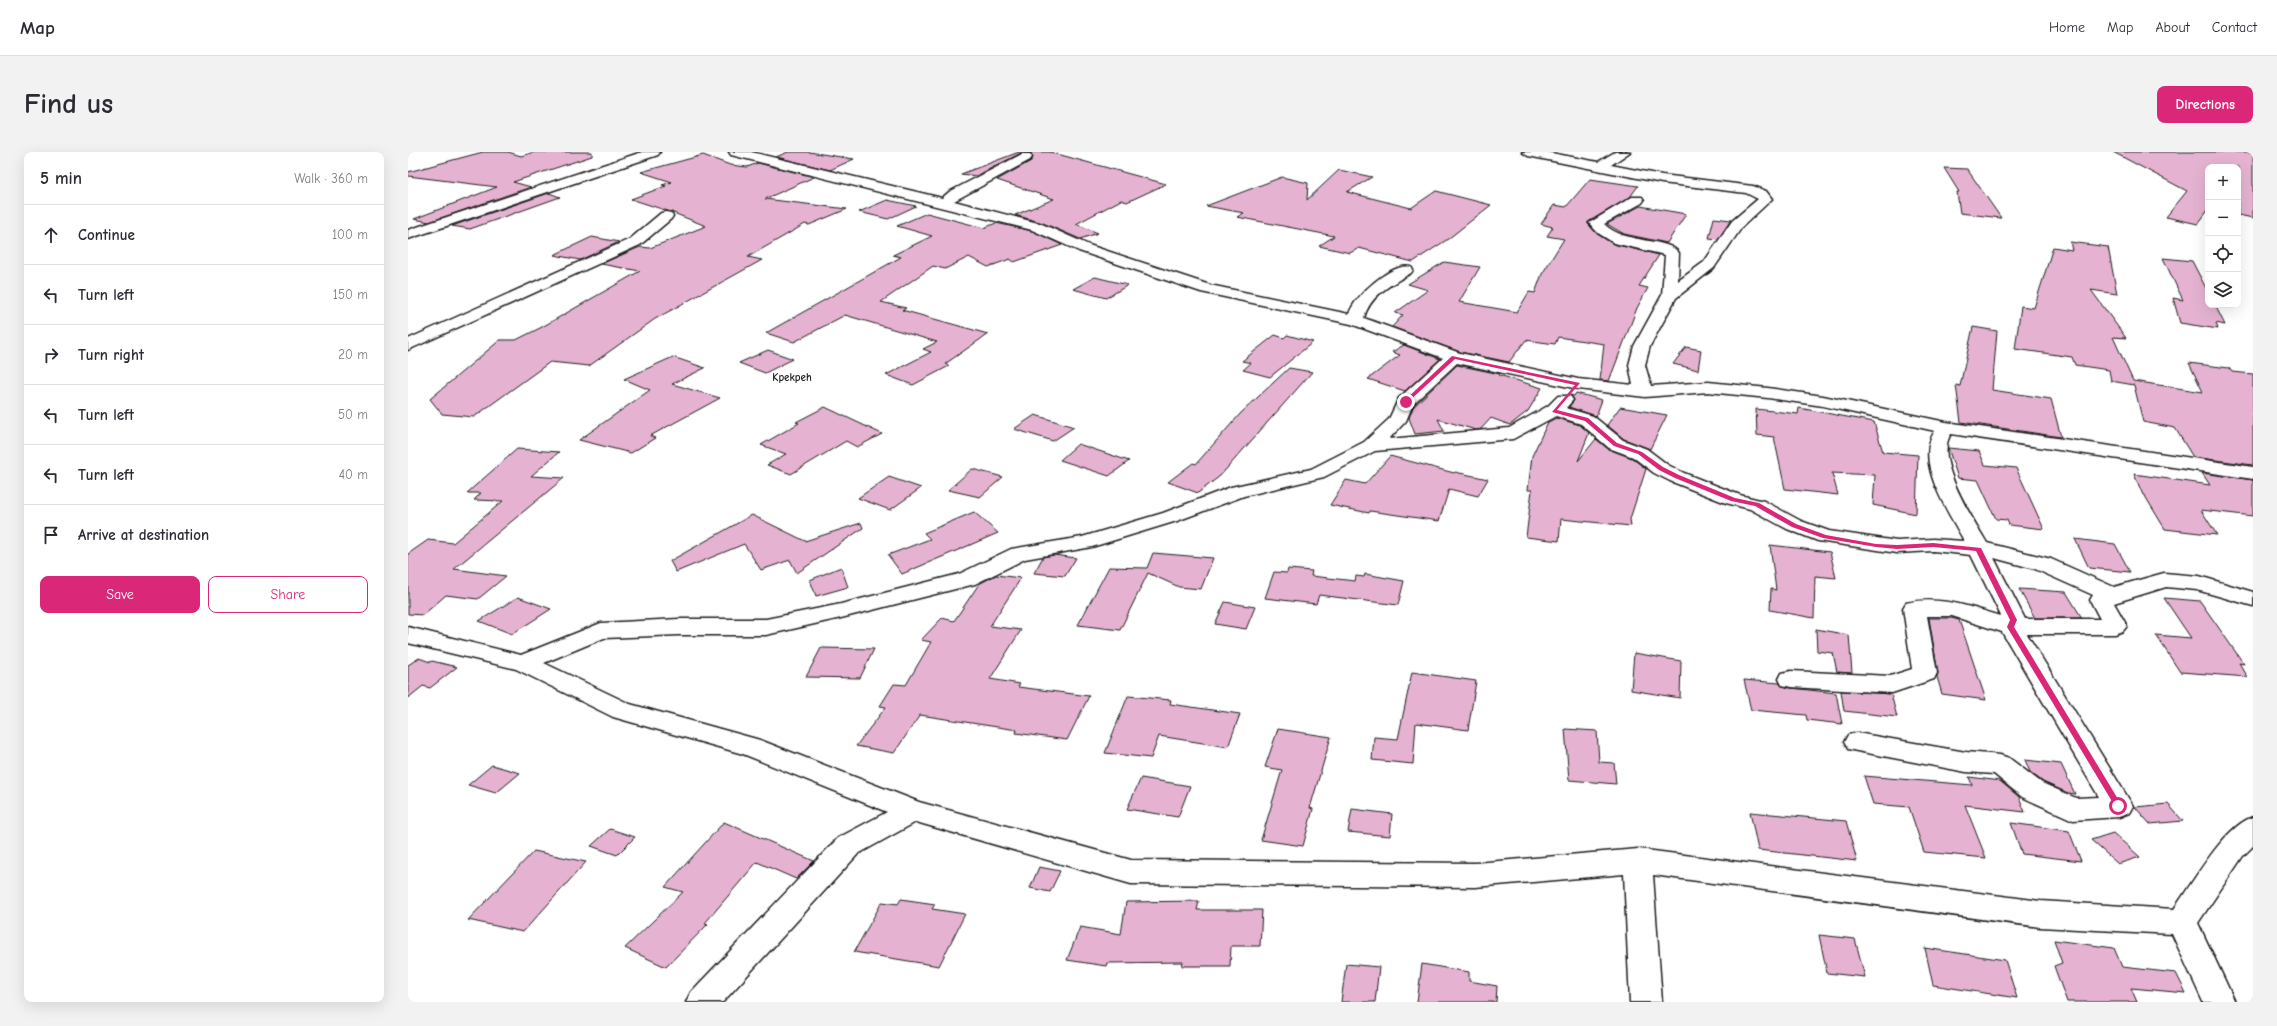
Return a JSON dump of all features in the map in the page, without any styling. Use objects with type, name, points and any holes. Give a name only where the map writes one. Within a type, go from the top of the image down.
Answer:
[{"type":"street","points":[[408,236],[654,152]]},
{"type":"street","points":[[735,152],[809,169],[845,180],[906,193],[947,205],[1037,227],[1084,248],[1206,289],[1355,320],[1454,357],[1578,384],[1645,392],[1708,387],[1738,389],[1822,401],[1946,428],[2253,473]]},
{"type":"street","points":[[1528,152],[1662,179],[1748,189],[1761,194],[1765,199],[1737,224],[1709,265],[1670,295],[1642,346],[1637,365],[1640,381],[1645,392]]},
{"type":"street","points":[[1600,166],[1624,152]]},
{"type":"street","points":[[947,205],[948,199],[954,195],[1026,157]]},
{"type":"street","points":[[1637,200],[1596,223],[1603,232],[1615,240],[1665,249],[1672,253],[1670,295]]},
{"type":"street","points":[[408,345],[634,242],[648,234],[666,216]]},
{"type":"street","points":[[1355,320],[1356,312],[1373,290],[1406,270]]},
{"type":"street","points":[[523,664],[601,631],[679,627],[766,626],[841,611],[967,579],[1019,554],[1085,543],[1170,517],[1238,491],[1317,473],[1371,446],[1397,421],[1406,402],[1454,357]]},
{"type":"street","points":[[1371,446],[1513,433],[1554,410],[1578,384]]},
{"type":"street","points":[[1554,410],[1586,420],[1616,444],[1640,453],[1661,469],[1677,477],[1733,499],[1757,505],[1794,525],[1825,537],[1876,546],[1897,547],[1933,545],[1979,549],[2044,564],[2112,595]]},
{"type":"street","points":[[1946,428],[1939,438],[1938,452],[1941,479],[1979,549],[2014,620],[2011,627]]},
{"type":"street","points":[[1791,679],[1892,685],[1925,673],[1914,608],[1953,608],[2011,627],[2115,626],[2101,600],[2112,595],[2140,589],[2164,580],[2199,584],[2253,599]]},
{"type":"street","points":[[1857,742],[1966,762],[2000,765],[2032,790],[2073,809],[2118,806],[2011,627]]},
{"type":"street","points":[[408,635],[523,664],[622,711],[751,746],[913,811],[1131,872],[1474,875],[1638,861],[2040,914],[2182,922]]},
{"type":"street","points":[[702,1002],[848,846],[913,811]]},
{"type":"street","points":[[2182,922],[2234,848],[2253,828]]},
{"type":"street","points":[[1638,861],[1646,1002]]},
{"type":"street","points":[[2182,922],[2219,1002]]},
{"type":"building","points":[[483,152],[508,152],[521,156],[535,152],[592,152],[592,156],[513,182],[531,187],[429,222],[414,219],[497,187],[408,176],[408,172]]},
{"type":"building","points":[[788,152],[809,152],[854,159],[830,170],[776,157]]},
{"type":"building","points":[[1019,152],[1050,152],[1166,184],[1127,202],[1121,200],[1076,224],[1098,233],[1080,239],[1043,223],[1015,215],[1054,199],[997,180],[1031,161],[1033,158],[1031,153],[1021,153],[976,176],[961,174]]},
{"type":"building","points":[[2113,152],[2253,152],[2253,218],[2241,216],[2241,164],[2205,164],[2205,214],[2198,224],[2166,217],[2187,191]]},
{"type":"building","points":[[703,155],[730,165],[747,167],[758,163],[814,177],[765,199],[847,209],[809,225],[805,224],[748,257],[762,260],[655,319],[589,366],[550,362],[474,417],[442,414],[430,399],[500,340],[516,340],[542,327],[640,271],[601,264],[640,247],[650,248],[706,226],[671,212],[631,199],[666,186],[662,185],[672,182],[641,172]]},
{"type":"building","points":[[1944,168],[1967,169],[2001,218],[1960,213],[1957,192],[1959,192]]},
{"type":"building","points":[[1339,170],[1372,177],[1347,192],[1411,208],[1436,191],[1491,205],[1448,239],[1413,262],[1359,248],[1350,253],[1319,246],[1334,236],[1237,217],[1244,213],[1206,206],[1282,177],[1308,183],[1307,200]]},
{"type":"building","points":[[1590,179],[1638,186],[1630,197],[1588,222],[1597,234],[1613,244],[1659,255],[1639,286],[1648,288],[1637,308],[1609,381],[1600,380],[1604,344],[1558,337],[1555,344],[1526,340],[1509,362],[1460,352],[1392,327],[1403,315],[1395,313],[1428,290],[1408,284],[1444,262],[1480,267],[1459,302],[1517,312],[1529,292],[1535,293],[1542,274],[1564,239],[1547,236],[1553,227],[1541,224],[1554,205],[1566,207]]},
{"type":"building","points":[[549,193],[560,197],[470,229],[452,226]]},
{"type":"building","points":[[887,200],[916,206],[888,219],[859,212]]},
{"type":"building","points":[[1640,206],[1686,214],[1667,243],[1624,234],[1607,224]]},
{"type":"building","points":[[927,213],[984,228],[996,223],[1032,231],[1062,245],[1014,262],[1010,259],[988,267],[969,257],[945,269],[933,266],[881,302],[906,308],[902,310],[988,334],[945,364],[949,366],[913,385],[886,375],[931,352],[923,349],[937,342],[845,315],[794,342],[766,333],[901,257],[893,255],[932,236],[897,226]]},
{"type":"building","points":[[1714,218],[1731,220],[1718,239],[1709,238]]},
{"type":"building","points":[[592,237],[619,242],[580,260],[554,255]]},
{"type":"building","points":[[2070,242],[2108,247],[2117,294],[2091,290],[2126,338],[2113,337],[2133,381],[2203,392],[2189,363],[2229,368],[2232,372],[2253,374],[2253,465],[2193,457],[2175,428],[2143,422],[2134,385],[2111,381],[2109,370],[2075,365],[2072,357],[2015,349],[2021,306],[2034,308],[2053,247],[2072,250]]},
{"type":"building","points":[[2163,258],[2192,261],[2205,286],[2205,308],[2216,308],[2225,325],[2216,323],[2218,329],[2180,323],[2173,298],[2183,300]]},
{"type":"building","points":[[1095,277],[1128,285],[1106,298],[1073,289]]},
{"type":"building","points":[[1973,327],[1997,331],[1992,390],[2051,399],[2061,437],[1961,422],[1956,385],[1960,386]]},
{"type":"building","points":[[1275,335],[1284,338],[1287,335],[1313,342],[1270,377],[1243,370],[1251,363],[1242,361]]},
{"type":"building","points":[[1404,345],[1440,359],[1405,391],[1368,379],[1400,355],[1392,352]]},
{"type":"building","points":[[1686,347],[1701,350],[1698,370],[1673,364]]},
{"type":"building","points":[[768,350],[793,359],[765,373],[739,363]]},
{"type":"building","points":[[673,357],[705,368],[672,384],[720,398],[650,436],[655,438],[631,453],[579,440],[650,390],[624,379]]},
{"type":"building","points":[[1457,365],[1500,374],[1499,375],[1542,388],[1528,411],[1510,425],[1491,418],[1481,429],[1476,430],[1438,419],[1444,431],[1415,434],[1409,418],[1413,407]]},
{"type":"building","points":[[1289,368],[1312,372],[1220,476],[1198,493],[1168,482],[1193,463],[1196,464],[1241,413]]},
{"type":"building","points":[[1576,393],[1602,400],[1596,416],[1569,407],[1574,400],[1570,395],[1574,396]]},
{"type":"building","points":[[825,407],[882,434],[857,447],[846,441],[791,474],[767,465],[786,454],[761,445],[799,423],[796,422]]},
{"type":"building","points":[[1620,407],[1667,415],[1650,449],[1624,439],[1607,425]]},
{"type":"building","points":[[1799,408],[1874,422],[1883,452],[1918,455],[1916,514],[1873,505],[1875,475],[1832,473],[1838,495],[1785,489],[1774,437],[1757,435],[1756,409],[1798,414]]},
{"type":"building","points":[[1035,415],[1074,427],[1053,441],[1014,429]]},
{"type":"building","points":[[1556,418],[1580,425],[1589,433],[1578,461],[1596,439],[1608,449],[1632,458],[1646,469],[1630,519],[1631,526],[1561,519],[1559,541],[1526,537],[1532,490],[1528,490],[1532,456],[1548,422]]},
{"type":"building","points":[[1078,444],[1129,461],[1109,476],[1060,460]]},
{"type":"building","points":[[1948,448],[1979,451],[1985,465],[2016,468],[2044,529],[2009,525],[2007,520],[1996,519],[1978,480],[1958,478]]},
{"type":"building","points":[[517,449],[559,452],[531,476],[564,478],[454,569],[506,576],[478,599],[446,595],[423,615],[408,614],[408,554],[428,540],[453,543],[503,501],[474,500],[481,493],[467,493]]},
{"type":"building","points":[[1390,456],[1454,473],[1488,479],[1478,496],[1449,489],[1439,521],[1370,511],[1369,513],[1330,505],[1346,480],[1365,484]]},
{"type":"building","points":[[972,469],[1003,477],[980,497],[948,490]]},
{"type":"building","points":[[2202,473],[2253,480],[2253,516],[2201,510],[2217,535],[2165,529],[2143,495],[2134,474],[2210,485]]},
{"type":"building","points":[[889,477],[921,488],[890,510],[858,498]]},
{"type":"building","points":[[974,512],[998,533],[902,574],[888,555],[930,539],[924,533]]},
{"type":"building","points":[[752,515],[805,541],[861,523],[863,528],[797,573],[790,560],[761,570],[744,544],[676,572],[670,561]]},
{"type":"building","points":[[2075,539],[2115,544],[2130,572],[2089,568]]},
{"type":"building","points":[[1770,545],[1830,552],[1836,578],[1815,576],[1814,618],[1770,610],[1771,589],[1776,590]]},
{"type":"building","points":[[1153,553],[1213,558],[1201,589],[1179,587],[1148,573],[1120,630],[1078,625],[1109,567],[1147,568]]},
{"type":"building","points":[[1054,555],[1076,558],[1065,576],[1034,573],[1043,557]]},
{"type":"building","points":[[841,567],[848,587],[816,596],[810,580]]},
{"type":"building","points":[[1288,569],[1312,571],[1311,576],[1355,581],[1356,576],[1364,577],[1365,574],[1404,581],[1398,605],[1319,595],[1316,604],[1265,598],[1274,572],[1287,573]]},
{"type":"building","points":[[996,575],[1021,578],[990,626],[1021,630],[990,679],[1020,684],[1018,687],[1089,696],[1067,740],[1016,733],[1017,730],[920,715],[894,753],[856,746],[886,707],[880,706],[894,684],[906,685],[931,642],[921,640],[942,618],[954,621],[979,584]]},
{"type":"building","points":[[2019,589],[2066,592],[2082,618],[2035,618]]},
{"type":"building","points":[[518,597],[551,609],[512,634],[479,621]]},
{"type":"building","points":[[2164,598],[2200,601],[2244,664],[2239,663],[2248,677],[2180,672],[2156,635],[2191,638]]},
{"type":"building","points":[[1225,602],[1255,607],[1246,629],[1215,624]]},
{"type":"building","points":[[1929,618],[1951,618],[1959,620],[1986,700],[1942,694],[1937,677],[1938,673]]},
{"type":"building","points":[[1816,629],[1849,635],[1852,673],[1837,672],[1833,653],[1817,651]]},
{"type":"building","points":[[821,648],[874,649],[860,678],[806,677]]},
{"type":"building","points":[[1634,653],[1681,661],[1680,698],[1631,690]]},
{"type":"building","points":[[419,658],[430,662],[432,661],[457,667],[430,688],[423,686],[408,698],[408,665]]},
{"type":"building","points":[[1412,672],[1476,681],[1468,730],[1416,723],[1413,764],[1372,760],[1374,737],[1398,739]]},
{"type":"building","points":[[1744,680],[1779,683],[1782,686],[1791,688],[1836,693],[1842,724],[1807,720],[1806,715],[1751,710]]},
{"type":"building","points":[[1841,691],[1891,694],[1897,717],[1844,711]]},
{"type":"building","points":[[1128,696],[1171,700],[1170,704],[1240,714],[1228,747],[1159,736],[1151,758],[1105,753]]},
{"type":"building","points":[[1278,729],[1331,737],[1310,808],[1313,809],[1303,846],[1261,840],[1282,770],[1265,767]]},
{"type":"building","points":[[1565,729],[1597,731],[1599,762],[1614,763],[1616,784],[1569,780]]},
{"type":"building","points":[[2025,760],[2061,764],[2075,794],[2068,793],[2043,782],[2030,772]]},
{"type":"building","points":[[492,765],[520,773],[496,793],[468,785]]},
{"type":"building","points":[[1864,776],[1972,785],[1969,777],[2000,781],[2019,797],[2025,812],[1965,805],[1986,858],[1924,852],[1909,807],[1873,804]]},
{"type":"building","points":[[1141,778],[1190,786],[1178,817],[1127,809]]},
{"type":"building","points":[[2168,804],[2183,821],[2150,824],[2135,807]]},
{"type":"building","points":[[1352,809],[1392,814],[1390,836],[1348,832]]},
{"type":"building","points":[[1750,812],[1846,821],[1857,861],[1758,850]]},
{"type":"building","points":[[724,822],[814,861],[796,879],[757,862],[705,923],[708,924],[666,967],[625,948],[683,892],[665,887]]},
{"type":"building","points":[[2011,823],[2069,831],[2081,861],[2022,854]]},
{"type":"building","points":[[610,829],[635,837],[617,855],[591,846]]},
{"type":"building","points":[[2113,833],[2140,857],[2118,864],[2091,840]]},
{"type":"building","points":[[534,851],[586,862],[523,932],[468,920]]},
{"type":"building","points":[[1039,867],[1060,871],[1050,892],[1030,888]]},
{"type":"building","points":[[901,899],[935,904],[932,909],[965,914],[939,966],[854,952],[882,902],[898,904]]},
{"type":"building","points":[[1199,901],[1197,910],[1262,910],[1260,946],[1231,946],[1230,966],[1182,966],[1183,962],[1107,963],[1106,966],[1067,960],[1080,927],[1121,934],[1126,902]]},
{"type":"building","points":[[1819,935],[1855,939],[1865,977],[1827,973]]},
{"type":"building","points":[[2054,940],[2114,948],[2122,967],[2176,973],[2186,993],[2131,988],[2137,1002],[2067,1002],[2054,966],[2062,963]]},
{"type":"building","points":[[1925,948],[2005,960],[2017,998],[1933,985]]},
{"type":"building","points":[[1346,964],[1379,967],[1375,1002],[1341,1002]]},
{"type":"building","points":[[1422,964],[1469,972],[1469,981],[1497,986],[1496,1002],[1417,1002]]},
{"type":"district","name":"Kpekpeh","points":[[792,377]]},
{"type":"route","points":[[1406,402],[1454,357],[1520,373],[1578,384],[1554,410],[1586,420],[1616,444],[1640,453],[1661,469],[1677,477],[1733,499],[1757,505],[1770,514],[1825,537],[1856,541],[1876,546],[1897,547],[1933,545],[1979,549],[2014,620],[2011,627],[2118,806]]}]
